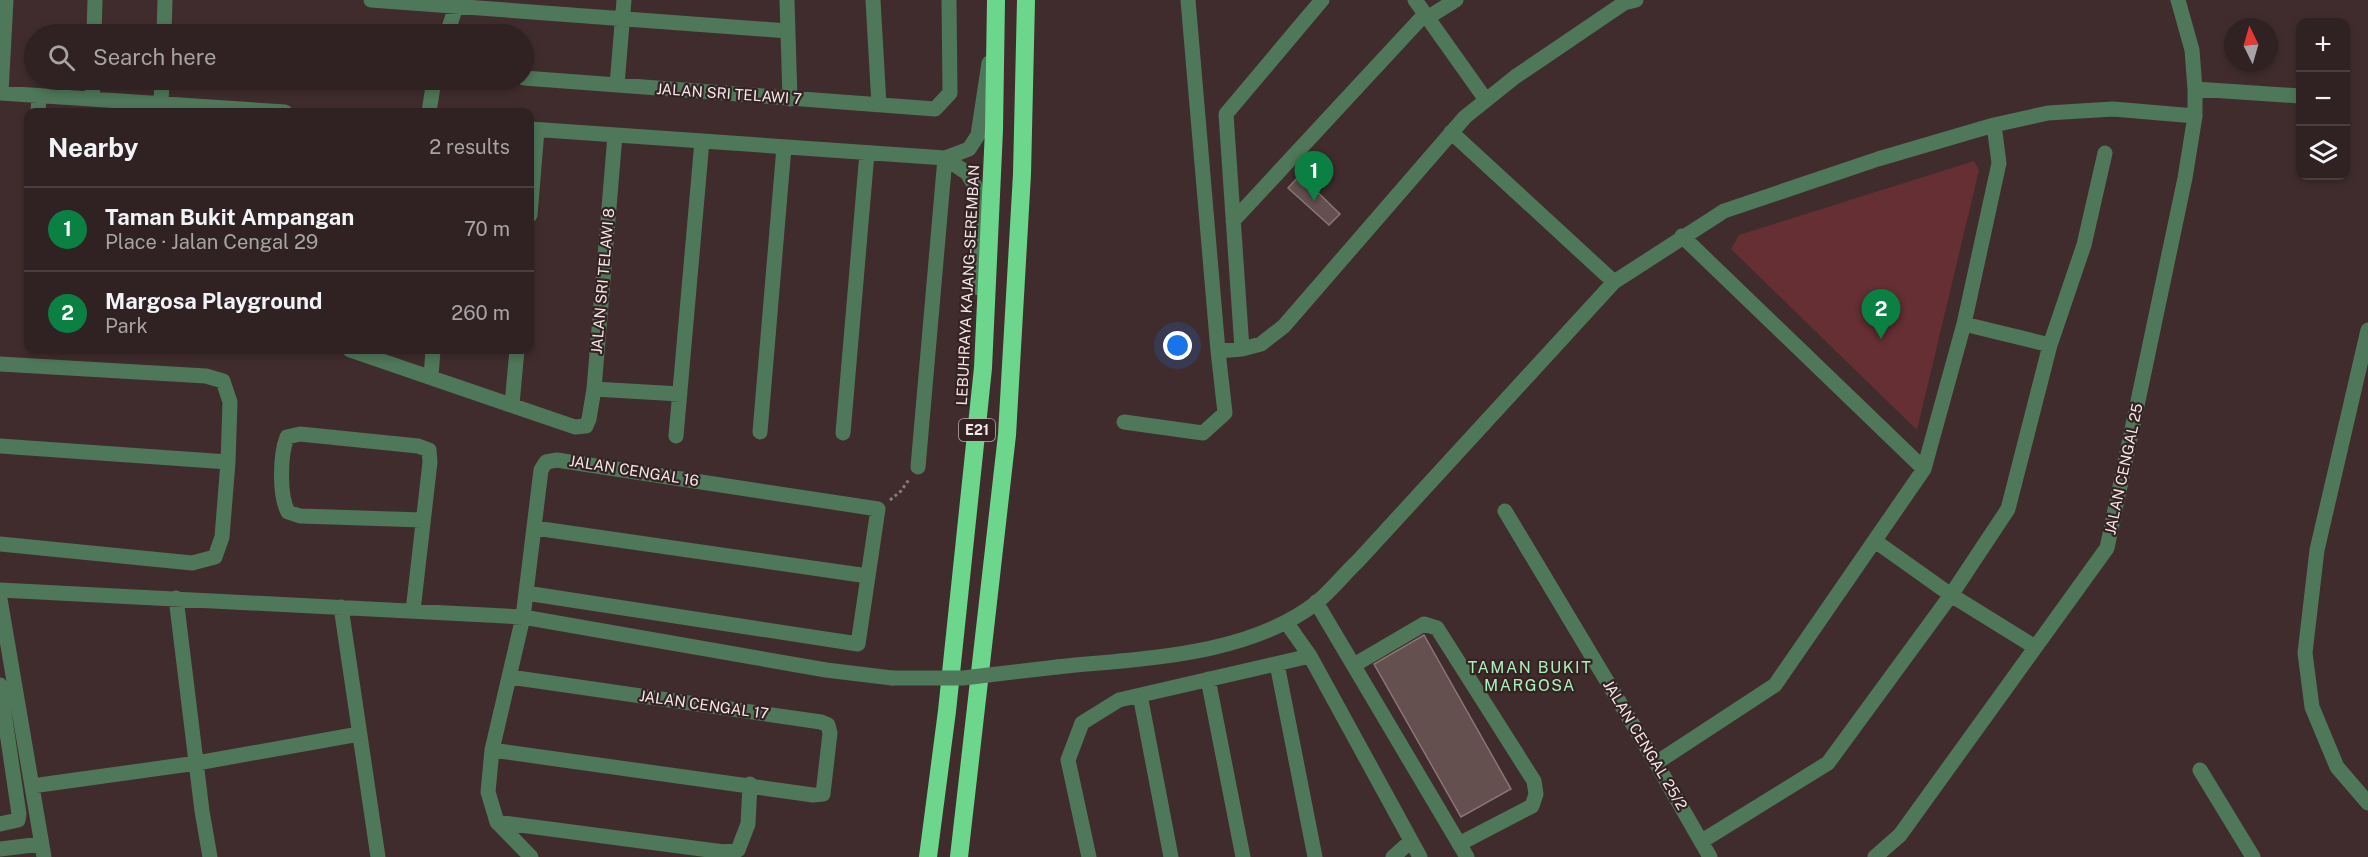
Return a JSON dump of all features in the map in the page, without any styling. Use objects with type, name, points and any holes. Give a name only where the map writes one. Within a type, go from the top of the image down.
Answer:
[{"type":"highway","name":"E21","points":[[959,857],[1008,435],[1022,174],[1026,0]]},
{"type":"highway","name":"LEBUHRAYA KAJANG-SEREMBAN","points":[[928,857],[947,711],[983,368],[994,130],[996,7]]},
{"type":"street","points":[[6,0],[1,93],[92,99],[121,107],[161,104],[191,108]]},
{"type":"street","points":[[94,24],[95,0]]},
{"type":"street","points":[[164,24],[165,0]]},
{"type":"street","points":[[371,0],[458,2],[788,31]]},
{"type":"street","points":[[617,86],[624,0]]},
{"type":"street","points":[[787,0],[790,99]]},
{"type":"street","points":[[873,0],[879,105]]},
{"type":"street","name":"JALAN SRI TELAWI 7","points":[[534,79],[935,109],[950,93],[949,0]]},
{"type":"street","points":[[1124,422],[1203,433],[1225,413],[1188,0]]},
{"type":"street","points":[[1242,349],[1226,114],[1322,0]]},
{"type":"street","points":[[1414,0],[1486,100]]},
{"type":"street","points":[[1233,221],[1426,16],[1456,0]]},
{"type":"street","points":[[1218,351],[1262,344],[1284,326],[1465,117],[1515,77],[1624,3],[1636,0]]},
{"type":"street","name":"JALAN CENGAL 25","points":[[1875,857],[1900,835],[2107,548],[2185,178],[2195,116],[2192,50],[2178,0]]},
{"type":"street","points":[[450,24],[458,2]]},
{"type":"street","points":[[534,130],[945,158],[969,149],[978,135],[996,7]]},
{"type":"street","points":[[2195,89],[2296,96]]},
{"type":"street","points":[[92,90],[92,99]]},
{"type":"street","points":[[161,104],[162,90]]},
{"type":"street","points":[[430,108],[432,90]]},
{"type":"street","points":[[38,108],[39,96]]},
{"type":"street","points":[[0,590],[523,617],[826,670],[892,678],[963,678],[1181,653],[1250,638],[1286,622],[1316,602],[1358,561],[1614,282],[1724,211],[1878,159],[1994,125],[2048,113],[2113,109],[2195,116]]},
{"type":"street","points":[[1656,763],[1775,685],[1924,469],[1964,324],[1999,163],[1994,125]]},
{"type":"street","points":[[1451,132],[1614,282]]},
{"type":"street","name":"JALAN SRI TELAWI 8","points":[[512,404],[575,427],[586,426],[589,419],[594,389],[615,135]]},
{"type":"street","points":[[676,436],[702,141]]},
{"type":"street","points":[[760,432],[784,147]]},
{"type":"street","points":[[843,433],[867,153]]},
{"type":"street","points":[[1702,841],[1828,763],[1951,595],[2008,509],[2050,345],[2084,245],[2105,153]]},
{"type":"street","points":[[945,158],[967,173],[975,186],[983,368]]},
{"type":"street","points":[[918,467],[945,158]]},
{"type":"street","points":[[1682,236],[1924,469]]},
{"type":"street","points":[[1964,324],[2050,345]]},
{"type":"street","points":[[2368,330],[2317,550],[2305,653],[2312,707],[2337,767],[2368,804]]},
{"type":"street","points":[[365,354],[512,404],[517,354]]},
{"type":"street","points":[[431,377],[433,354]]},
{"type":"street","points":[[0,364],[206,376],[223,381],[230,402],[222,537],[214,557],[192,563],[0,544]]},
{"type":"street","points":[[594,389],[680,394]]},
{"type":"street","points":[[413,611],[430,462],[429,450],[418,446],[300,434],[286,437],[282,449],[283,503],[288,512],[300,516],[423,520]]},
{"type":"street","points":[[0,446],[228,462]]},
{"type":"street","name":"JALAN CENGAL 16","points":[[497,822],[488,792],[492,750],[523,617],[541,470],[546,462],[557,460],[878,509]]},
{"type":"street","points":[[526,593],[858,644],[878,509]]},
{"type":"street","name":"JALAN CENGAL 25/2","points":[[1505,511],[1710,857]]},
{"type":"street","points":[[535,528],[868,576]]},
{"type":"street","points":[[1875,541],[1951,595],[2034,647]]},
{"type":"street","points":[[176,598],[210,857]]},
{"type":"street","points":[[0,599],[2,627],[43,850],[0,849]]},
{"type":"street","points":[[1316,602],[1463,851],[1532,806],[1536,794],[1534,781],[1437,628],[1424,624],[1354,665]]},
{"type":"street","points":[[341,607],[378,857]]},
{"type":"street","points":[[1286,622],[1310,656],[1420,857]]},
{"type":"street","points":[[1089,857],[1068,760],[1082,723],[1119,700],[1310,656]]},
{"type":"street","points":[[1277,663],[1315,857]]},
{"type":"street","name":"JALAN CENGAL 17","points":[[510,677],[821,722],[828,725],[830,733],[823,794],[813,795],[750,784]]},
{"type":"street","points":[[1208,679],[1243,857]]},
{"type":"street","points":[[0,685],[19,814],[18,820],[0,824]]},
{"type":"street","points":[[1140,695],[1171,857]]},
{"type":"street","points":[[32,786],[197,763],[359,734]]},
{"type":"street","points":[[492,750],[750,784],[748,824],[738,850],[724,852],[497,822]]},
{"type":"street","points":[[2200,770],[2253,857]]},
{"type":"street","points":[[497,822],[531,857]]},
{"type":"street","points":[[1393,857],[1411,841]]},
{"type":"path","points":[[878,509],[901,491],[918,467]]},
{"type":"shaded area","points":[[1974,161],[1979,170],[1917,430],[1731,249],[1739,235]]},
{"type":"building","points":[[1300,175],[1340,214],[1329,225],[1288,188]]},
{"type":"building","points":[[1424,635],[1511,789],[1461,817],[1374,664]]},
{"type":"place","name":"Taman Bukit Ampangan","points":[[1314,201]]},
{"type":"place","name":"Margosa Playground","points":[[1881,339]]},
{"type":"district","name":"TAMAN BUKIT MARGOSA","points":[[1530,676]]}]
